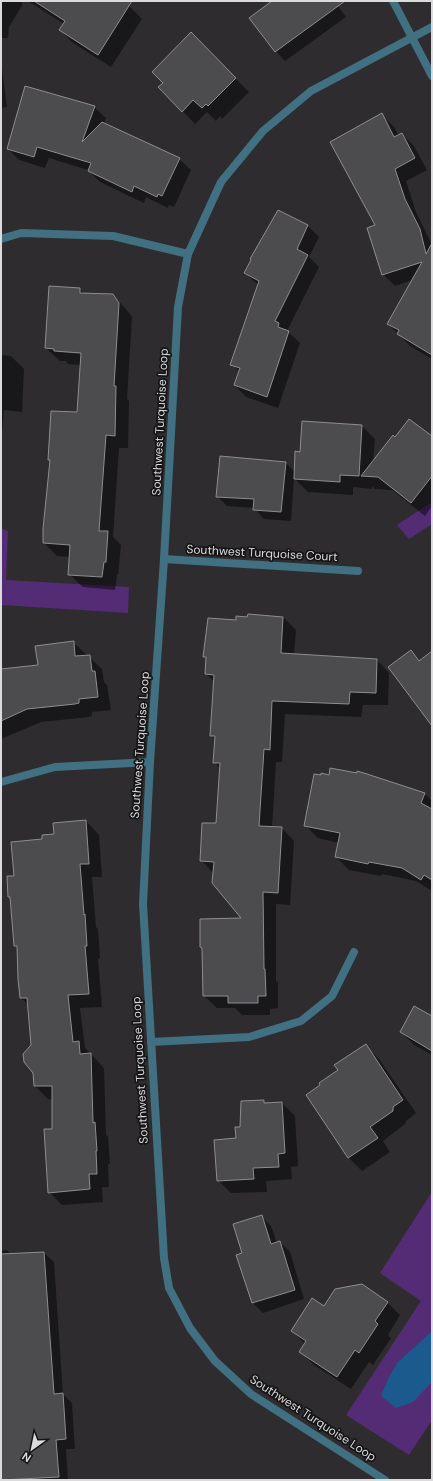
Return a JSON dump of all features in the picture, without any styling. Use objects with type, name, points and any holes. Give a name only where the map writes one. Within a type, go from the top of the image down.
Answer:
[{"type":"street","points":[[393,1],[432,76]]},
{"type":"street","name":"Southwest Turquoise Loop","points":[[385,1480],[251,1394],[215,1361],[190,1328],[169,1288],[164,1258],[143,904],[150,762],[164,559],[178,306],[188,254],[221,182],[263,131],[311,91],[432,27]]},
{"type":"street","points":[[1,239],[21,233],[113,236],[188,254]]},
{"type":"street","name":"Southwest Turquoise Court","points":[[164,559],[358,571]]},
{"type":"street","points":[[1,782],[55,767],[150,762]]},
{"type":"street","points":[[151,1042],[249,1037],[301,1021],[332,996],[354,952]]},
{"type":"shaded area","points":[[432,502],[432,524],[409,539],[397,525]]},
{"type":"shaded area","points":[[1,528],[8,531],[6,580],[129,587],[128,613],[1,605]]},
{"type":"shaded area","points":[[432,1192],[432,1420],[409,1455],[346,1415],[421,1301],[380,1273]]},
{"type":"water","points":[[432,1331],[432,1382],[413,1402],[396,1408],[381,1396],[388,1379],[397,1363]]},
{"type":"building","points":[[34,1],[132,1],[98,55],[59,30],[65,21]]},
{"type":"building","points":[[272,1],[345,1],[275,52],[249,18]]},
{"type":"building","points":[[191,32],[236,78],[208,106],[206,104],[202,108],[193,100],[182,112],[158,87],[163,83],[152,72]]},
{"type":"building","points":[[25,86],[95,106],[82,142],[102,122],[180,158],[162,196],[158,194],[157,197],[134,186],[132,192],[88,171],[91,163],[37,147],[34,157],[7,149]]},
{"type":"building","points":[[382,113],[394,137],[402,133],[415,158],[395,169],[405,199],[420,229],[426,254],[432,243],[432,355],[397,334],[399,330],[387,324],[422,262],[382,275],[367,228],[375,225],[330,142]]},
{"type":"building","points":[[278,210],[308,225],[297,249],[308,255],[275,321],[279,323],[278,327],[289,331],[267,397],[234,385],[240,368],[230,365],[259,281],[244,273],[251,260],[250,259]]},
{"type":"building","points":[[49,286],[80,288],[80,293],[113,294],[119,303],[114,386],[116,386],[115,436],[106,435],[99,531],[108,531],[106,562],[104,562],[102,577],[68,575],[70,545],[43,543],[50,460],[48,460],[51,411],[77,412],[81,353],[54,351],[54,349],[45,348]]},
{"type":"building","points":[[409,419],[432,436],[432,476],[411,503],[378,477],[361,476],[393,435],[395,437]]},
{"type":"building","points":[[302,421],[362,425],[359,476],[340,475],[340,482],[294,479],[295,451],[300,452]]},
{"type":"building","points":[[220,456],[286,462],[281,512],[253,510],[254,499],[216,497]]},
{"type":"building","points":[[248,614],[283,617],[281,653],[377,659],[376,693],[350,692],[349,704],[272,701],[270,750],[264,749],[259,826],[282,827],[278,893],[263,892],[264,969],[266,996],[258,996],[258,1003],[228,1003],[228,996],[203,996],[200,919],[241,918],[212,883],[214,862],[200,861],[202,823],[216,823],[220,763],[213,763],[215,736],[210,736],[214,675],[205,674],[206,657],[203,657],[208,618],[236,620],[236,616],[247,617]]},
{"type":"building","points":[[74,641],[75,656],[90,655],[92,671],[95,671],[98,697],[79,699],[79,703],[75,704],[27,709],[1,721],[1,669],[38,665],[35,646]]},
{"type":"building","points":[[411,650],[419,661],[432,651],[432,726],[388,667]]},
{"type":"building","points":[[330,768],[357,773],[357,771],[425,793],[421,803],[432,809],[432,880],[424,875],[421,880],[402,868],[369,862],[368,864],[335,857],[340,833],[304,826],[314,774],[321,775],[321,773],[329,775]]},
{"type":"building","points":[[86,820],[89,864],[80,864],[84,915],[85,914],[87,946],[85,946],[89,994],[68,995],[73,1042],[79,1041],[80,1054],[91,1053],[93,1123],[95,1122],[97,1174],[89,1174],[90,1189],[48,1193],[44,1129],[52,1129],[52,1086],[34,1086],[33,1073],[24,1062],[23,1054],[31,1045],[27,998],[20,998],[17,946],[14,946],[7,876],[14,876],[11,842],[42,839],[42,835],[54,834],[53,823]]},
{"type":"building","points":[[414,1006],[432,1016],[432,1051],[400,1032]]},
{"type":"building","points":[[366,1044],[403,1100],[393,1107],[393,1111],[370,1127],[378,1138],[348,1158],[306,1095],[320,1085],[319,1083],[338,1070],[334,1065]]},
{"type":"building","points":[[264,1100],[264,1103],[282,1102],[285,1153],[278,1154],[279,1167],[253,1168],[254,1179],[217,1181],[214,1140],[236,1138],[235,1127],[240,1127],[241,1101]]},
{"type":"building","points":[[262,1215],[271,1244],[280,1241],[295,1290],[252,1303],[236,1255],[242,1253],[233,1224]]},
{"type":"building","points":[[44,1252],[54,1394],[63,1393],[66,1439],[56,1440],[59,1477],[1,1480],[1,1254]]},
{"type":"building","points":[[362,1284],[388,1302],[375,1321],[378,1324],[359,1353],[355,1350],[337,1377],[299,1352],[306,1341],[291,1331],[312,1298],[324,1306],[335,1289]]}]
